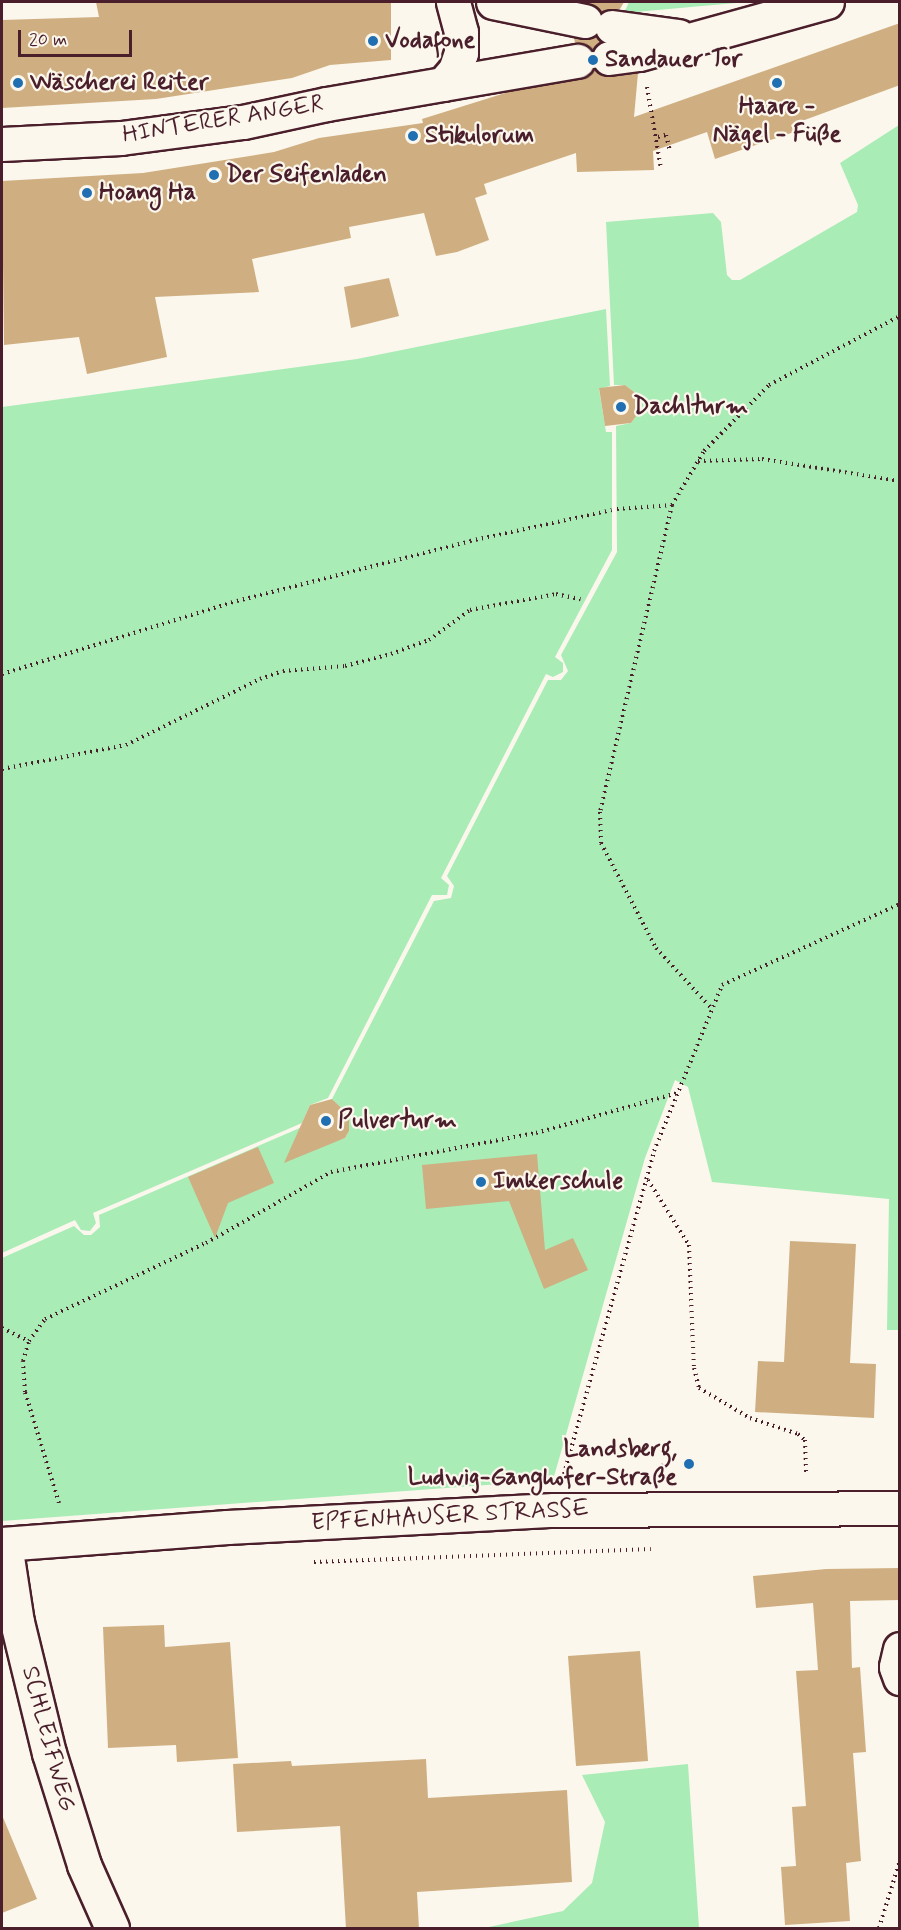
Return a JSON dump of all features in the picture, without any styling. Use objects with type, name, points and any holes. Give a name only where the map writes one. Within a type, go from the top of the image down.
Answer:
[{"type":"street","points":[[493,2],[611,40],[710,34],[827,2]]},
{"type":"street","points":[[443,84],[455,70],[457,17]]},
{"type":"street","name":"HINTERER ANGER","points":[[2,144],[99,140],[232,124],[561,63]]},
{"type":"street","name":"EPFENHAUSER STRASSE","points":[[3,1544],[554,1510],[900,1508]]},
{"type":"street","name":"SCHLEIFWEG","points":[[3,1544],[17,1622],[49,1753],[84,1865],[112,1929]]},
{"type":"street","points":[[900,1649],[896,1667],[900,1678]]},
{"type":"path","points":[[611,40],[658,137],[661,169]]},
{"type":"path","points":[[658,137],[666,135],[670,151]]},
{"type":"path","points":[[711,1008],[656,948],[601,843],[600,812],[672,505],[697,461],[769,385],[900,316]]},
{"type":"path","points":[[697,461],[762,459],[900,481]]},
{"type":"path","points":[[2,674],[237,601],[470,540],[614,510],[672,505]]},
{"type":"path","points":[[2,769],[126,745],[260,678],[282,670],[345,666],[391,654],[429,640],[470,610],[556,594],[580,599]]},
{"type":"path","points":[[554,1510],[647,1179],[677,1092],[722,985],[732,978],[900,904]]},
{"type":"path","points":[[66,1539],[54,1480],[25,1392],[23,1361],[29,1341],[45,1319],[206,1243],[331,1172],[536,1133],[677,1092]]},
{"type":"path","points":[[647,1179],[689,1245],[694,1368],[699,1388],[750,1418],[798,1434],[805,1440],[807,1508]]},
{"type":"path","points":[[2,1328],[29,1341]]},
{"type":"path","points":[[311,1562],[653,1548]]},
{"type":"path","points":[[879,1929],[900,1860]]},
{"type":"green space","points":[[629,2],[747,2],[624,13]]},
{"type":"green space","points":[[899,125],[899,1330],[887,1330],[889,1199],[712,1182],[688,1087],[675,1080],[645,1158],[553,1480],[2,1521],[2,1258],[74,1226],[84,1235],[91,1235],[100,1227],[99,1215],[302,1127],[322,1146],[345,1138],[349,1131],[349,1115],[332,1099],[434,901],[451,898],[454,886],[447,876],[548,680],[561,680],[568,671],[561,655],[617,552],[616,426],[631,423],[640,411],[638,395],[625,385],[614,385],[606,222],[713,213],[721,222],[727,275],[732,280],[740,280],[857,212],[858,205],[840,163]]},
{"type":"green space","points":[[606,309],[610,386],[599,389],[606,432],[612,432],[612,550],[555,657],[563,663],[563,672],[553,677],[546,674],[441,878],[449,885],[447,895],[432,895],[328,1098],[310,1105],[302,1123],[93,1213],[96,1223],[90,1231],[81,1230],[75,1220],[2,1253],[2,407],[357,359]]},
{"type":"green space","points":[[688,1764],[699,1928],[484,1928],[563,1911],[592,1883],[605,1822],[582,1775]]},
{"type":"building","points":[[96,2],[391,2],[391,60],[330,65],[292,78],[156,99],[2,108],[2,20],[99,17]]},
{"type":"building","points":[[583,2],[624,2],[620,9],[601,12]]},
{"type":"building","points":[[900,23],[900,85],[791,125],[794,132],[715,159],[707,132],[653,151],[654,170],[577,172],[576,153],[484,184],[487,194],[475,198],[489,240],[457,252],[436,256],[424,213],[349,227],[351,238],[252,259],[259,292],[155,297],[167,357],[87,374],[79,337],[4,345],[2,181],[143,173],[274,152],[319,138],[423,123],[422,119],[512,91],[580,79],[594,69],[611,77],[638,73],[634,117]]},
{"type":"building","points":[[596,36],[601,42],[592,50],[575,43],[574,38]]},
{"type":"building","points":[[389,278],[399,316],[351,328],[344,287]]},
{"type":"building","name":"Dachlturm","points":[[625,385],[638,395],[640,411],[631,423],[605,426],[599,388]]},
{"type":"building","name":"Pulverturm","points":[[332,1099],[349,1115],[349,1131],[345,1138],[284,1163],[310,1105]]},
{"type":"building","points":[[258,1147],[274,1183],[228,1203],[215,1238],[188,1177]]},
{"type":"building","name":"Imkerschule","points":[[537,1154],[545,1250],[573,1238],[588,1270],[544,1289],[509,1201],[426,1209],[422,1165]]},
{"type":"building","points":[[790,1241],[856,1244],[850,1363],[876,1364],[874,1418],[755,1412],[758,1361],[784,1362]]},
{"type":"building","points":[[900,1568],[900,1600],[850,1601],[852,1668],[860,1667],[866,1752],[853,1753],[861,1861],[846,1863],[850,1921],[785,1925],[781,1867],[796,1866],[792,1807],[806,1806],[796,1671],[818,1670],[813,1603],[756,1608],[753,1576],[826,1569]]},
{"type":"building","points":[[164,1625],[165,1647],[230,1642],[238,1758],[177,1762],[176,1745],[108,1748],[103,1627]]},
{"type":"building","points":[[640,1651],[648,1761],[576,1766],[568,1656]]},
{"type":"building","points":[[426,1759],[428,1798],[567,1790],[572,1882],[417,1892],[419,1929],[346,1929],[340,1826],[237,1832],[233,1764],[291,1761],[292,1766]]},
{"type":"building","points":[[2,1815],[37,1899],[2,1913]]},
{"type":"place","name":"Vodafone","points":[[373,41]]},
{"type":"place","name":"Sandauer Tor","points":[[593,60]]},
{"type":"place","name":"Wäscherei Reiter","points":[[18,83]]},
{"type":"place","name":"Haare - Nägel - Füße","points":[[777,83]]},
{"type":"place","name":"Stikulorum","points":[[413,136]]},
{"type":"place","name":"Der Seifenladen","points":[[214,175]]},
{"type":"place","name":"Hoang Ha","points":[[87,193]]},
{"type":"place","name":"Dachlturm","points":[[621,407]]},
{"type":"place","name":"Pulverturm","points":[[326,1121]]},
{"type":"place","name":"Imkerschule","points":[[481,1182]]},
{"type":"place","name":"Landsberg, Ludwig-Ganghofer-Straße","points":[[689,1464]]}]
